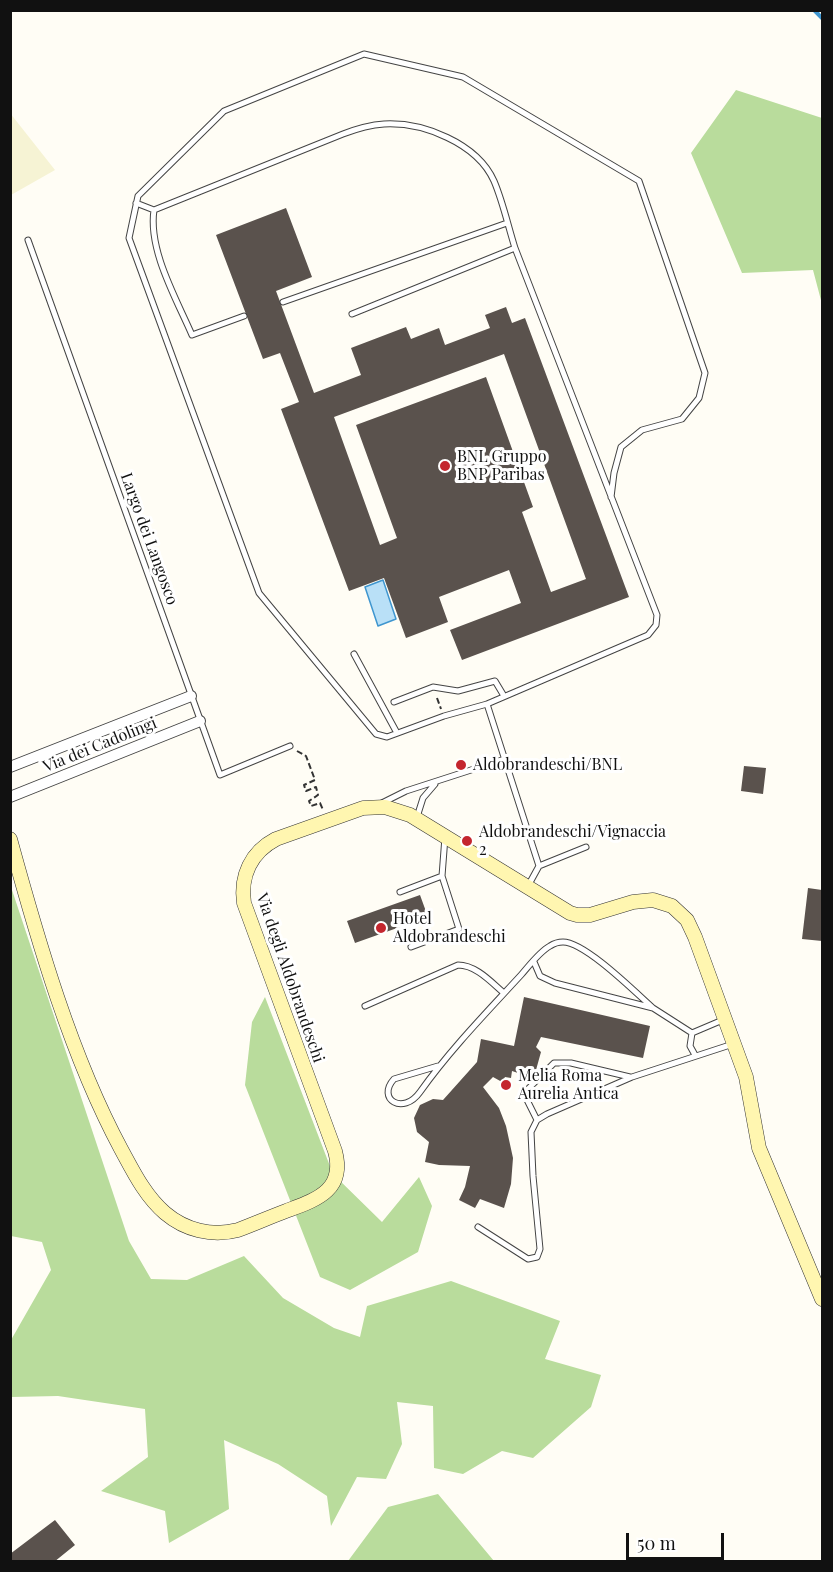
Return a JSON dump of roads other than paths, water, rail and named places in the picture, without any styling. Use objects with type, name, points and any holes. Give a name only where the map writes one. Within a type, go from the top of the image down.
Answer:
[{"type":"street","name":"Via dei Cadolingi","points":[[10,767],[191,696]]},
{"type":"street","name":"Via dei Cadolingi","points":[[10,797],[200,721]]},
{"type":"street","name":"Via degli Aldobrandeschi","points":[[10,839],[53,981],[91,1086],[112,1133],[138,1179],[161,1209],[191,1228],[218,1233],[238,1230],[316,1200],[329,1189],[336,1175],[335,1151],[250,922],[243,893],[248,868],[254,856],[263,848],[276,839],[363,808],[393,809],[417,819],[562,909],[577,915],[590,915],[633,902],[667,903],[677,909],[687,920],[695,937],[749,1088],[759,1148],[822,1299]]},
{"type":"lane","points":[[136,203],[154,210],[343,134],[365,127],[395,124],[429,131],[461,146],[476,155],[494,181],[515,248],[611,497],[657,615],[656,626],[648,635],[487,704],[444,716],[387,737],[376,734],[259,593],[129,238],[136,203],[138,196],[224,111],[364,54],[463,77],[639,181],[705,373],[699,398],[682,419],[642,430],[621,447],[611,497]]},
{"type":"lane","points":[[154,210],[152,225],[155,248],[192,335],[244,316]]},
{"type":"lane","points":[[283,303],[507,223]]},
{"type":"lane","name":"Largo dei Langosco","points":[[28,240],[220,775],[290,746]]},
{"type":"lane","points":[[352,314],[515,248]]},
{"type":"lane","points":[[354,654],[397,733]]},
{"type":"lane","points":[[394,702],[433,687],[458,691],[495,681],[504,696]]},
{"type":"lane","points":[[487,704],[538,866]]},
{"type":"lane","points":[[374,807],[406,791],[505,759]]},
{"type":"lane","points":[[417,819],[423,798],[436,783]]},
{"type":"lane","points":[[411,947],[459,929],[442,876],[445,836]]},
{"type":"lane","points":[[527,887],[538,866],[586,847]]},
{"type":"lane","points":[[400,892],[442,876]]},
{"type":"lane","points":[[438,1066],[394,1079],[390,1083],[388,1092],[392,1101],[399,1105],[409,1104],[438,1066],[504,993],[549,946],[562,942],[574,944],[587,951],[653,1008],[692,1033]]},
{"type":"lane","points":[[534,962],[540,976],[555,983],[653,1008]]},
{"type":"lane","points":[[365,1006],[458,965],[472,968],[504,993]]},
{"type":"lane","points":[[692,1033],[725,1019]]},
{"type":"lane","points":[[692,1033],[690,1046],[695,1055]]},
{"type":"lane","points":[[478,1227],[528,1259],[534,1258],[539,1254],[540,1249],[532,1176],[531,1132],[537,1120],[632,1077],[734,1043]]},
{"type":"lane","points":[[537,1120],[526,1098],[528,1089],[554,1063],[571,1063],[632,1077]]},
{"type":"water","points":[[383,580],[396,619],[378,626],[365,587]]},
{"type":"waterway","points":[[814,10],[822,18]]},
{"type":"place","name":"BNL Gruppo BNP Paribas","points":[[445,466]]},
{"type":"place","name":"Aldobrandeschi/BNL","points":[[461,765]]},
{"type":"place","name":"Aldobrandeschi/Vignaccia 2","points":[[467,841]]},
{"type":"place","name":"Hotel Aldobrandeschi","points":[[381,928]]},
{"type":"place","name":"Melia Roma Aurelia Antica","points":[[506,1085]]}]
